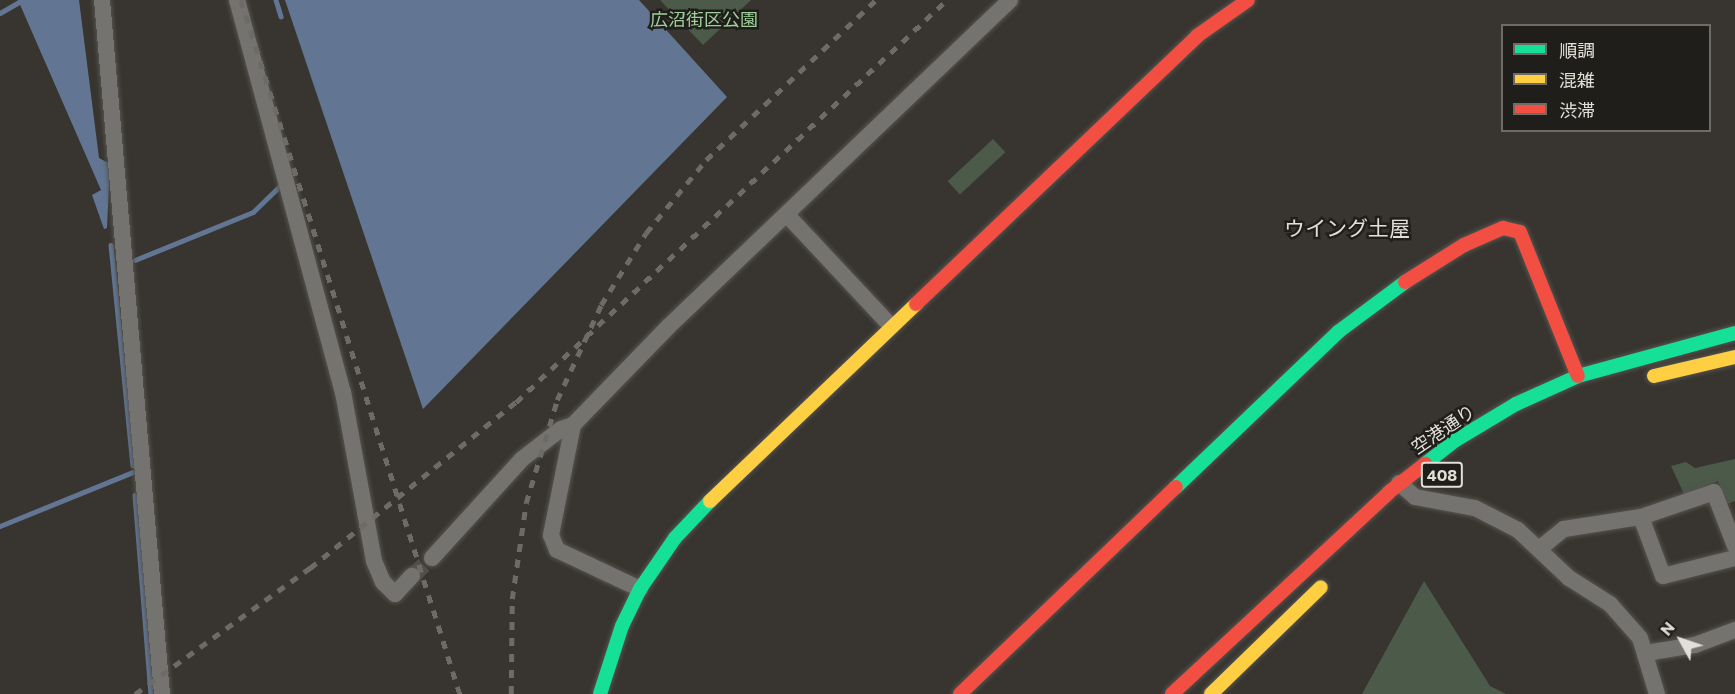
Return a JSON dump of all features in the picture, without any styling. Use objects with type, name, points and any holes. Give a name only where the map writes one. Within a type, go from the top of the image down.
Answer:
[{"type":"main road","points":[[600,694],[622,626],[640,589],[675,538],[705,506],[891,326],[1197,36],[1248,0]]},
{"type":"main road","points":[[960,694],[1338,332],[1390,291],[1464,245],[1503,228],[1520,232],[1578,376]]},
{"type":"main road","name":"空港通り","points":[[1172,694],[1399,483],[1492,417],[1578,376],[1735,333]]},
{"type":"main road","points":[[1644,379],[1735,357]]},
{"type":"main road","name":"408","points":[[1411,501],[1433,482]]},
{"type":"main road","points":[[1203,664],[1220,691],[1333,574]]},
{"type":"street","points":[[102,0],[162,694]]},
{"type":"street","points":[[237,0],[343,392],[374,561],[384,582],[395,594],[412,576]]},
{"type":"street","points":[[432,558],[522,459],[561,429],[573,425],[668,327],[788,216],[1010,0]]},
{"type":"street","points":[[788,216],[891,326]]},
{"type":"street","points":[[573,425],[551,535],[557,550],[640,589]]},
{"type":"street","points":[[1399,483],[1411,501],[1475,508],[1518,530],[1569,578],[1610,604],[1640,638],[1657,694]]},
{"type":"street","points":[[1539,549],[1564,529],[1641,517],[1714,492],[1735,546]]},
{"type":"street","points":[[1641,517],[1663,576],[1735,558]]},
{"type":"street","points":[[1646,653],[1695,645],[1735,630]]},
{"type":"green space","name":"広沼街区公園","points":[[660,0],[751,0],[703,45]]},
{"type":"green space","points":[[993,139],[1005,152],[960,194],[948,181]]},
{"type":"green space","points":[[1735,459],[1735,501],[1727,504],[1718,481],[1684,494],[1671,466],[1686,462],[1695,468]]},
{"type":"green space","points":[[1424,581],[1490,686],[1506,694],[1362,694]]},
{"type":"water","points":[[18,0],[79,0],[99,158],[110,164],[107,228],[104,229],[92,195],[101,190]]},
{"type":"water","points":[[285,0],[639,0],[727,97],[423,409]]},
{"type":"waterway","points":[[276,0],[281,16]]},
{"type":"waterway","points":[[0,13],[19,2]]},
{"type":"waterway","points":[[135,260],[253,212],[279,187]]},
{"type":"waterway","points":[[111,245],[133,465]]},
{"type":"waterway","points":[[0,526],[133,472]]},
{"type":"waterway","points":[[135,495],[151,694]]},
{"type":"tunnel","points":[[412,576],[432,558]]},
{"type":"railway","points":[[241,0],[460,694]]},
{"type":"railway","points":[[511,694],[512,599],[526,503],[557,400],[601,305],[646,233],[706,160],[876,0]]},
{"type":"railway","points":[[135,694],[310,568],[516,402],[947,0]]},
{"type":"traffic: fast","points":[[1176,487],[1338,332],[1405,282]]},
{"type":"traffic: fast","points":[[1425,464],[1456,440],[1516,404],[1578,376],[1735,333]]},
{"type":"traffic: fast","points":[[600,694],[622,626],[640,589],[675,538],[710,501]]},
{"type":"traffic: slow","points":[[710,501],[916,304]]},
{"type":"traffic: slow","points":[[1654,376],[1735,357]]},
{"type":"traffic: slow","points":[[1211,694],[1321,587]]},
{"type":"traffic: jam","points":[[916,304],[1197,36],[1248,0]]},
{"type":"traffic: jam","points":[[1405,282],[1464,245],[1503,228],[1520,232],[1578,376]]},
{"type":"traffic: jam","points":[[1172,694],[1389,492],[1425,464]]},
{"type":"traffic: jam","points":[[960,694],[1176,487]]},
{"type":"district","name":"ウイング土屋","points":[[1347,228]]}]
